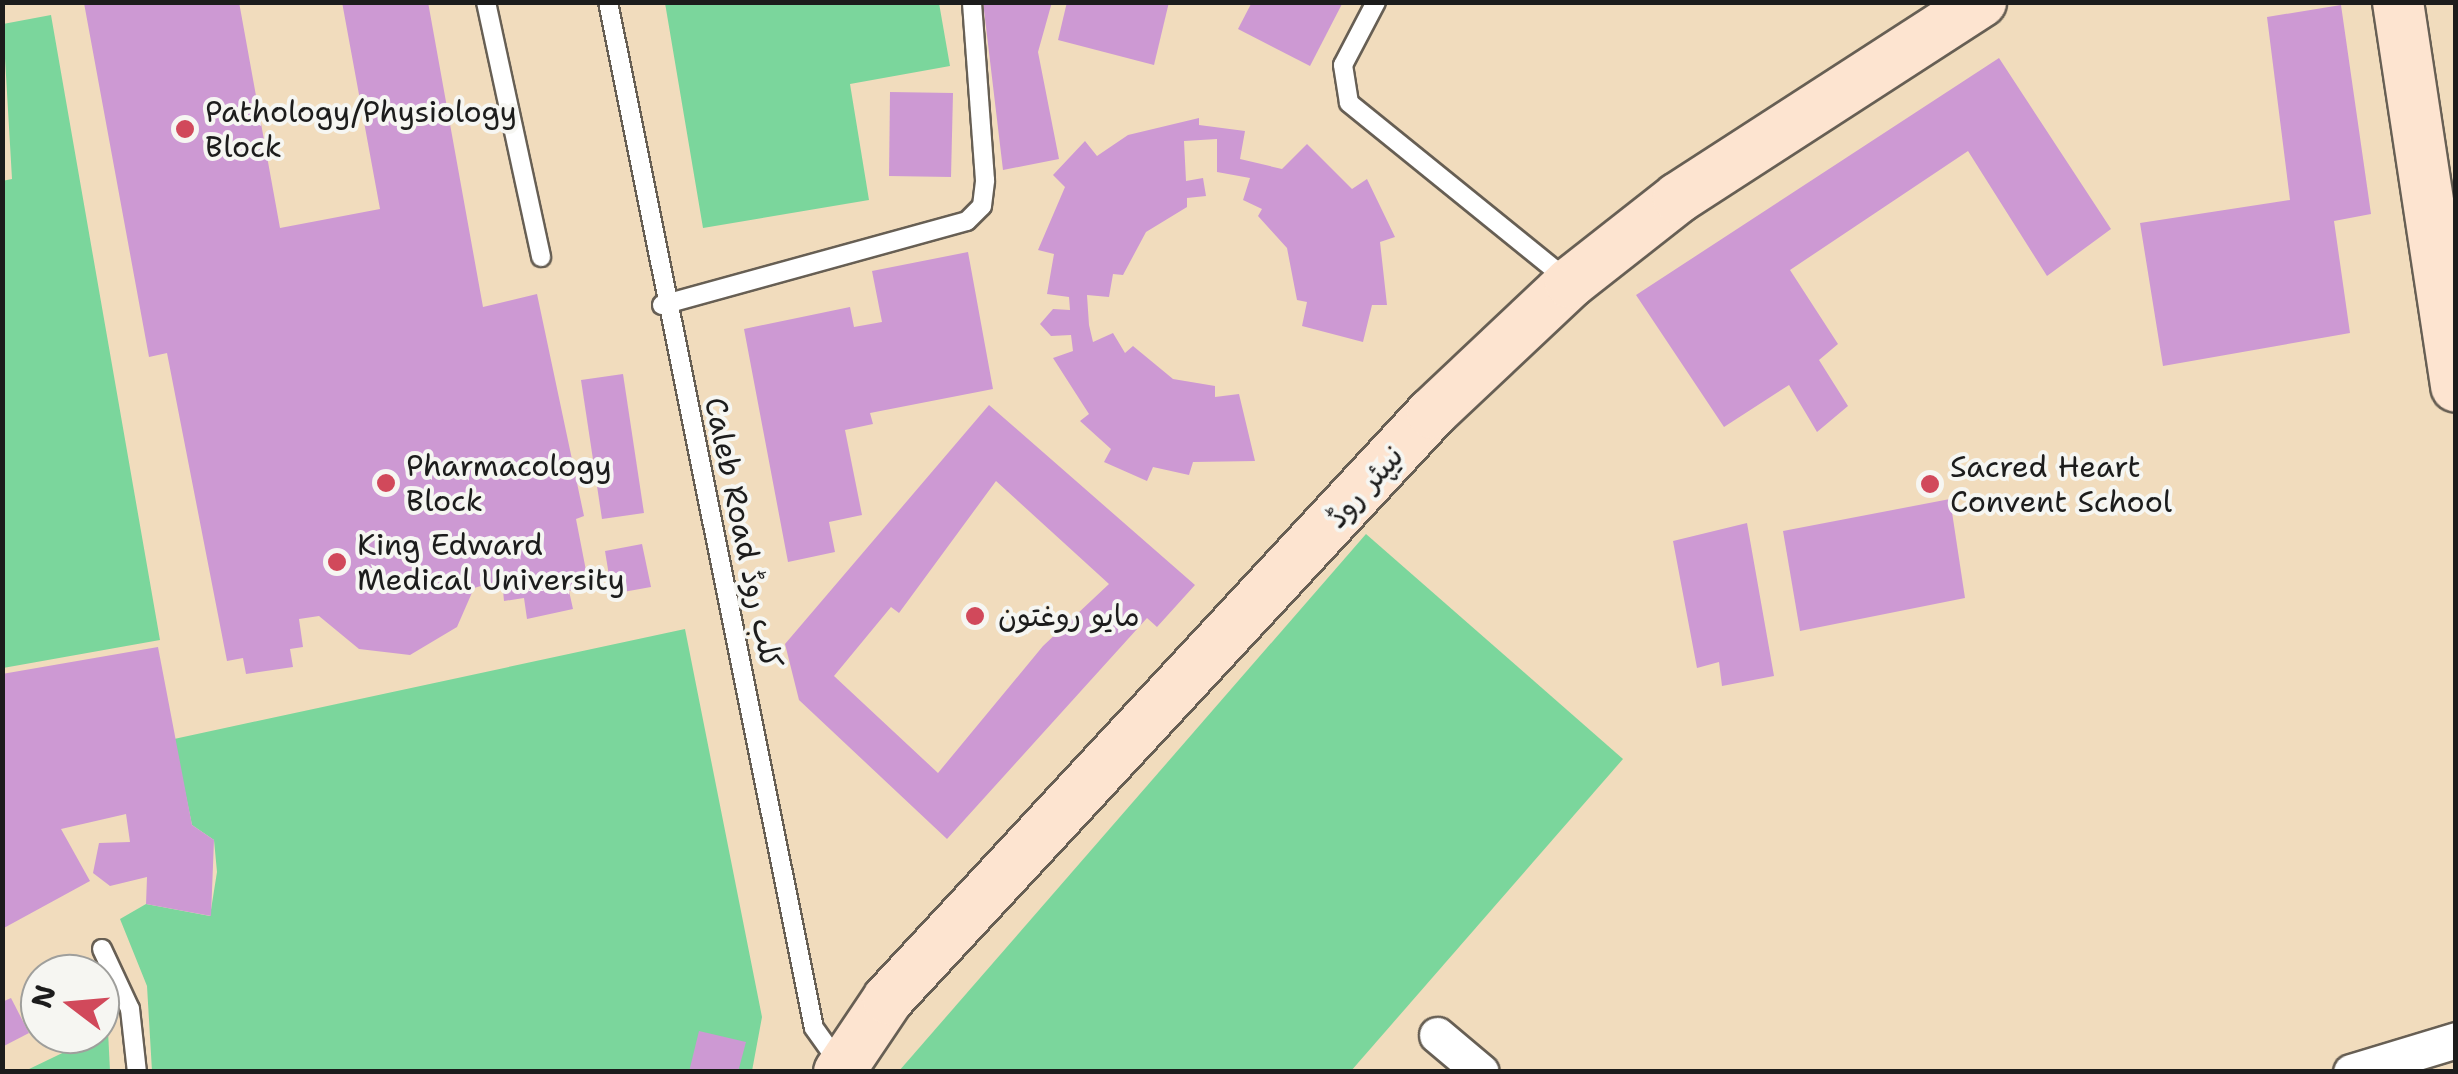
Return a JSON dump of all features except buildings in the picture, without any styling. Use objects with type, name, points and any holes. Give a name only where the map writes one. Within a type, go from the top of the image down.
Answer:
[{"type":"street","name":"نیپئر روڈ","points":[[840,1069],[888,998],[1432,413],[1570,283],[1710,176],[1981,2]]},
{"type":"street","points":[[2398,2],[2443,220],[2456,387]]},
{"type":"street","points":[[1437,1035],[1481,1072]]},
{"type":"street","points":[[2351,1072],[2456,1040]]},
{"type":"lane","points":[[486,2],[541,256]]},
{"type":"lane","name":"Caleb Road کلب روڈ","points":[[608,2],[662,305],[708,482],[814,1028],[840,1069]]},
{"type":"lane","points":[[662,305],[967,221],[982,206],[972,2]]},
{"type":"lane","points":[[1376,2],[1343,65],[1349,103],[1570,283]]},
{"type":"lane","points":[[102,948],[130,1010],[137,1072]]},
{"type":"green space","points":[[665,3],[939,3],[950,66],[850,84],[869,200],[703,228]]},
{"type":"green space","points":[[51,15],[160,640],[3,668],[2,181],[12,179],[3,24]]},
{"type":"green space","points":[[1366,534],[1623,759],[1351,1071],[899,1071]]},
{"type":"green space","points":[[685,629],[762,1017],[752,1071],[152,1071],[147,986],[120,919],[146,904],[210,916],[217,872],[214,840],[192,825],[174,739]]},
{"type":"green space","points":[[60,1054],[109,1054],[110,1071],[25,1071]]},
{"type":"place","name":"Pathology/Physiology Block","points":[[185,129]]},
{"type":"place","name":"Pharmacology Block","points":[[386,483]]},
{"type":"place","name":"Sacred Heart Convent School","points":[[1930,484]]},
{"type":"place","name":"King Edward Medical University","points":[[337,562]]},
{"type":"place","name":"مایو روغتون","points":[[975,616]]}]
